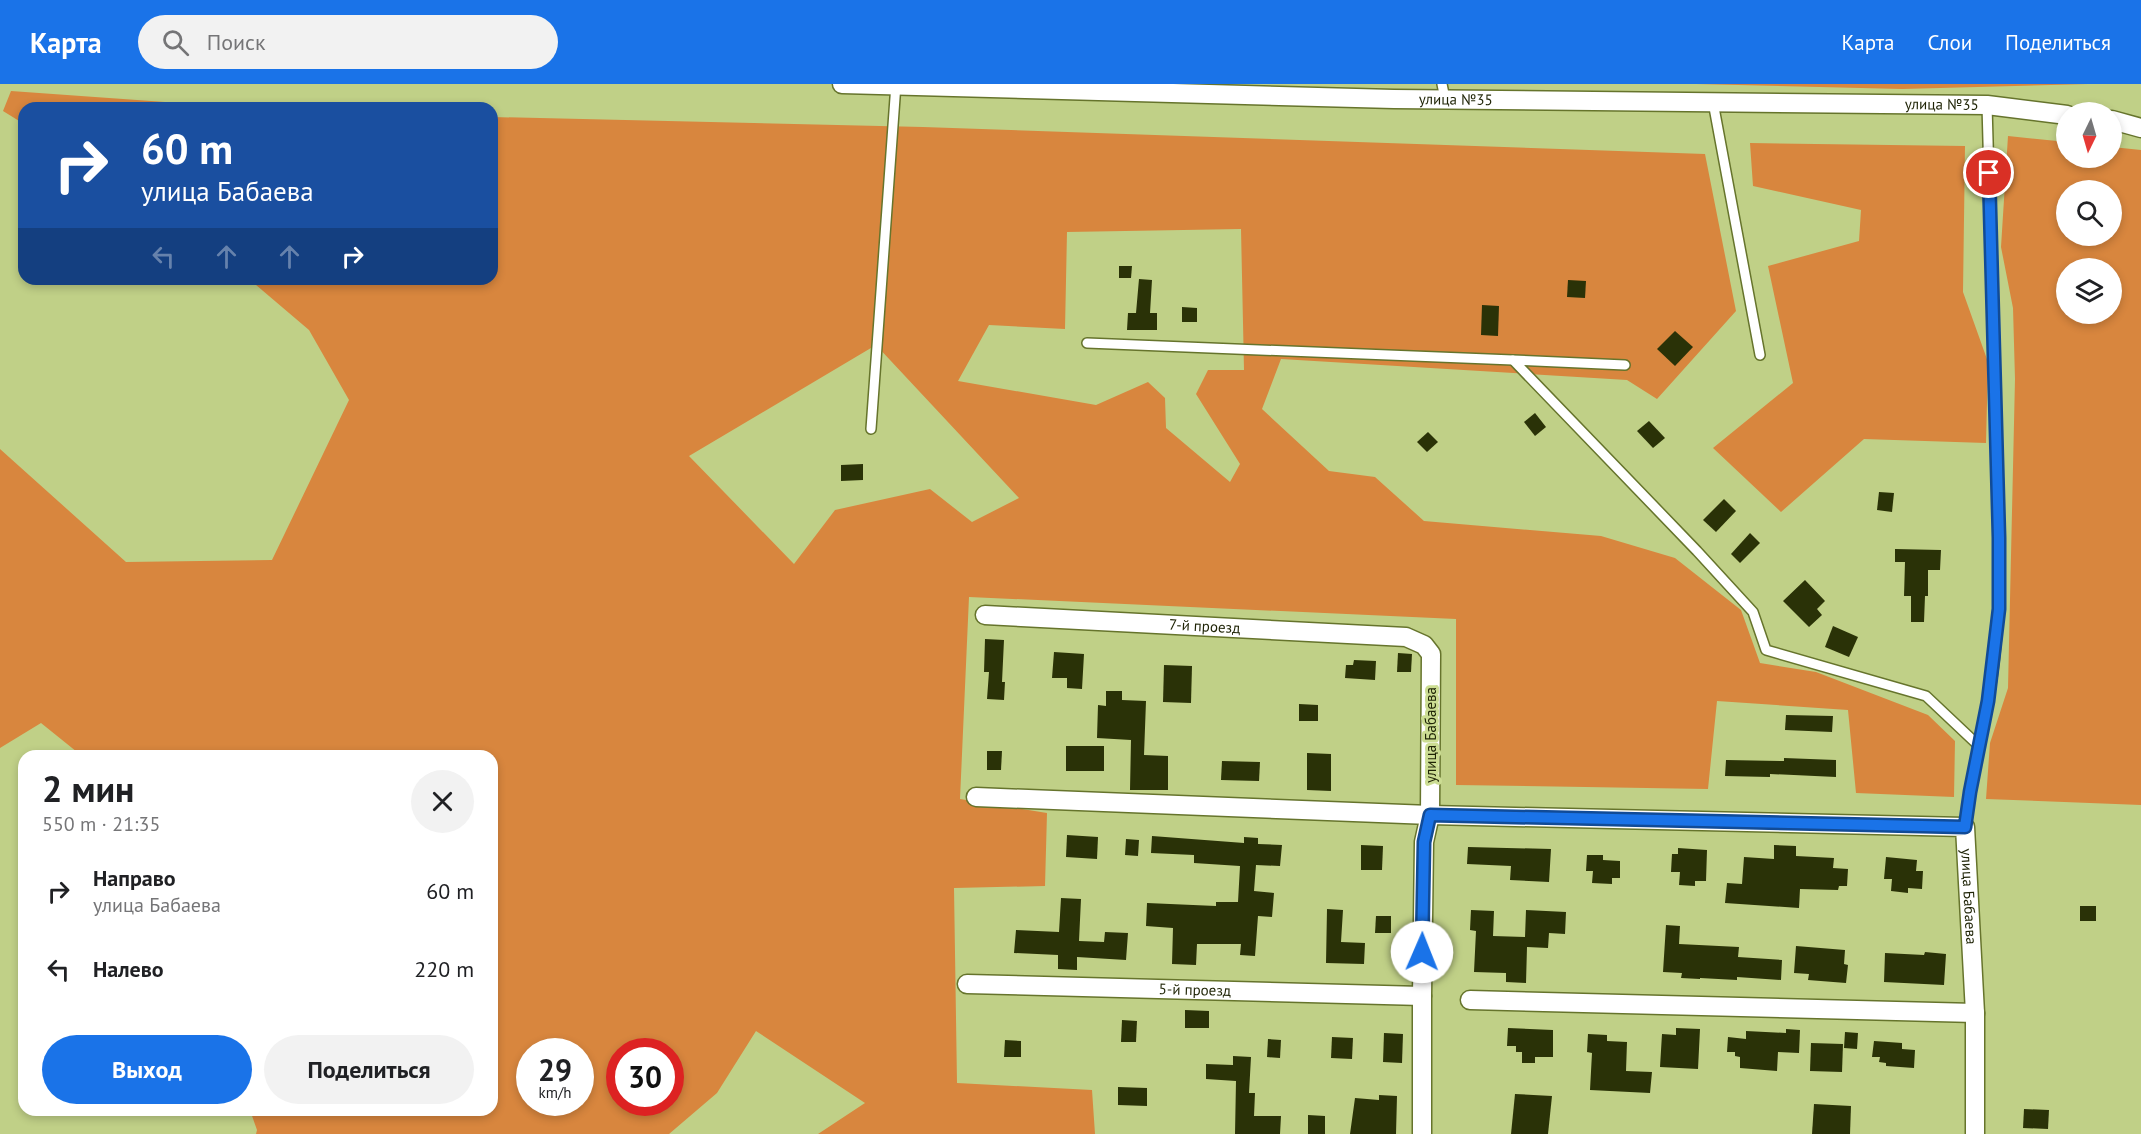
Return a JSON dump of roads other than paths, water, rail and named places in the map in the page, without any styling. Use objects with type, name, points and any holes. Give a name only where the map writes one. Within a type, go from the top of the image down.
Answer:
[{"type":"street","name":"улица №35","points":[[842,84],[1444,92],[1713,102],[1986,105],[2056,114]]},
{"type":"street","points":[[2122,123],[2141,128]]},
{"type":"street","name":"7-й проезд","points":[[985,615],[1406,637],[1424,645]]},
{"type":"street","name":"улица Бабаева","points":[[1424,645],[1431,654],[1430,815],[1965,827],[1975,1013],[1975,1134]]},
{"type":"street","points":[[976,797],[1430,815],[1424,842],[1422,1134]]},
{"type":"street","name":"5-й проезд","points":[[968,984],[1422,996]]},
{"type":"street","points":[[1470,1000],[1975,1013]]},
{"type":"lane","points":[[871,429],[896,85]]},
{"type":"lane","points":[[1713,102],[1760,355]]},
{"type":"lane","points":[[1965,827],[1993,668],[1999,609],[1999,538],[1986,105]]},
{"type":"lane","points":[[1087,343],[1625,365]]},
{"type":"lane","points":[[1512,360],[1753,612],[1766,650],[1926,696],[1979,746]]}]
